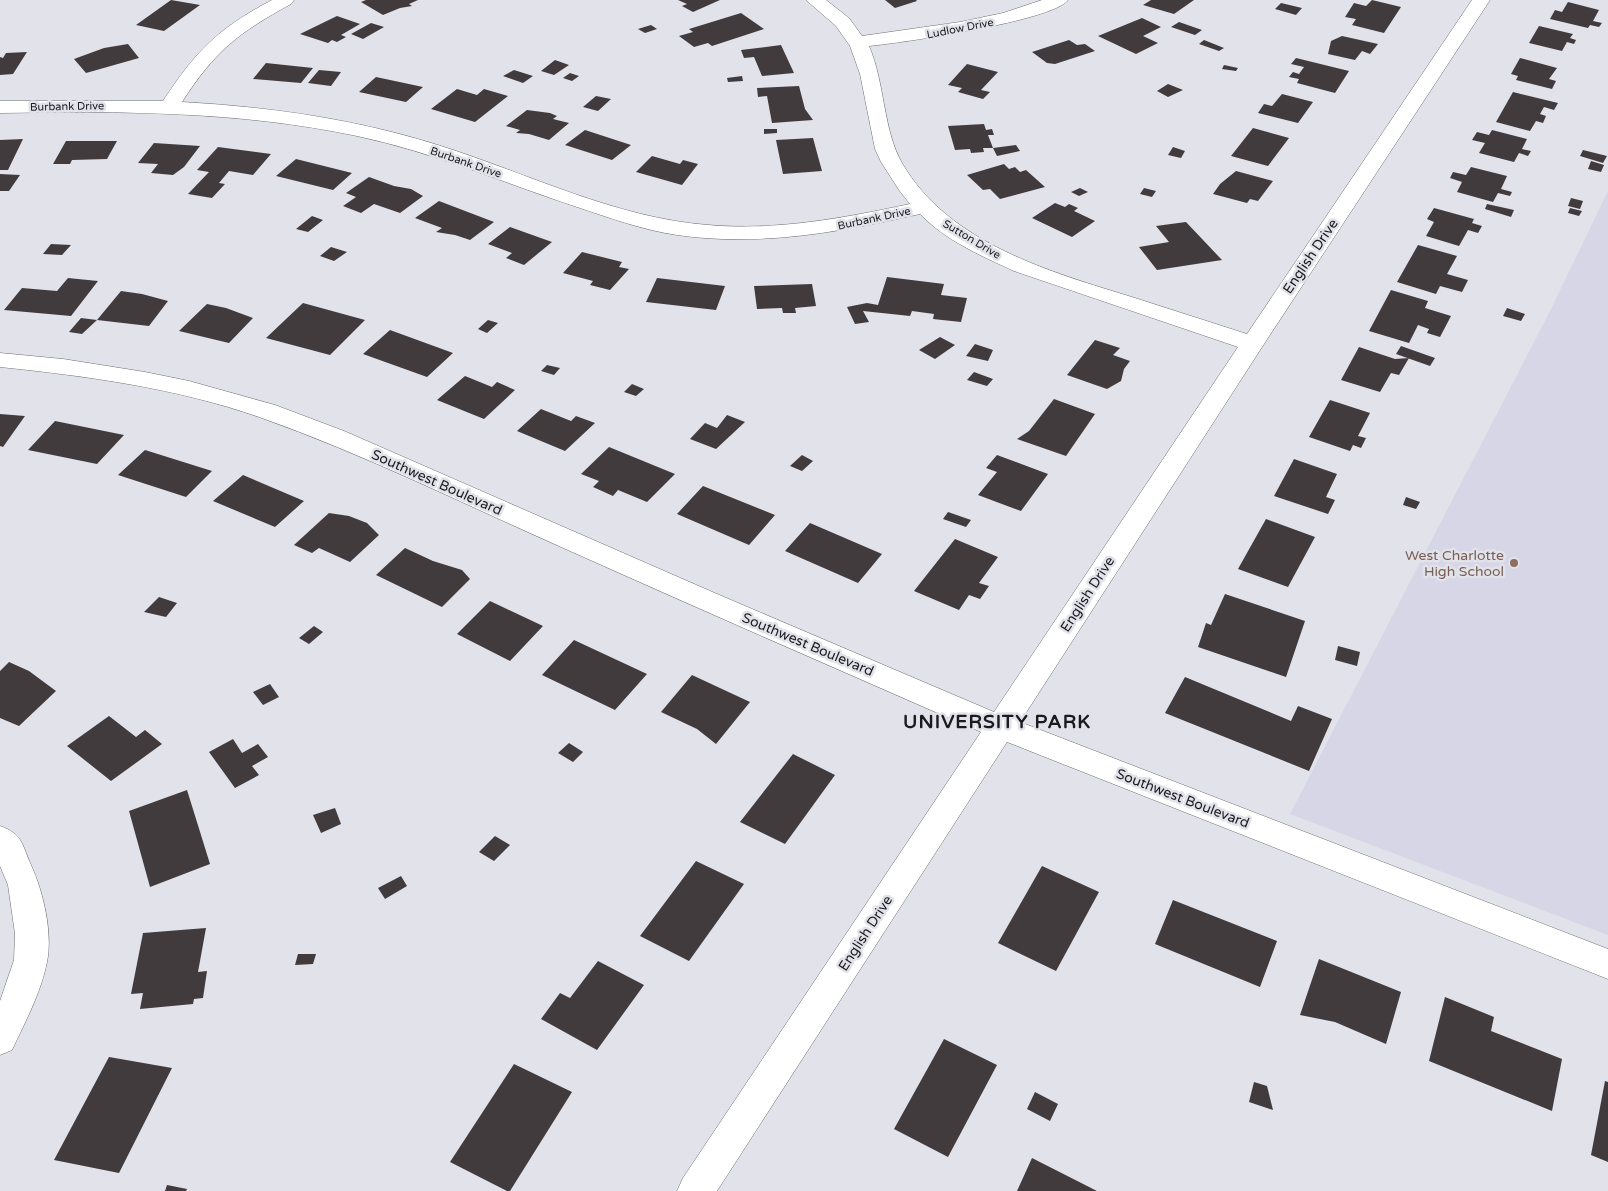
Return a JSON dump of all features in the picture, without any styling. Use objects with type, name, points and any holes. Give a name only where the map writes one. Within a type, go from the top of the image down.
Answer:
[{"type":"street","points":[[169,106],[202,58],[224,37],[251,18],[285,0]]},
{"type":"street","name":"Sutton Drive","points":[[815,0],[846,25],[867,59],[880,132],[890,161],[904,183],[925,207],[960,235],[1030,271],[1252,344]]},
{"type":"street","name":"Ludlow Drive","points":[[858,42],[965,28],[1030,11],[1060,0]]},
{"type":"street","name":"English Drive","points":[[696,1191],[1252,344],[1481,0]]},
{"type":"street","name":"Burbank Drive","points":[[0,107],[169,106],[227,109],[294,118],[359,130],[420,146],[610,212],[679,229],[729,234],[797,232],[846,224],[925,207]]},
{"type":"street","name":"Southwest Boulevard","points":[[0,360],[63,366],[145,380],[189,389],[266,411],[335,437],[707,601],[1000,727],[1608,964]]},
{"type":"street","points":[[0,838],[6,843],[24,885],[32,934],[31,960],[22,990],[0,1039]]},
{"type":"shaded area","name":"West Charlotte High School","points":[[1608,191],[1608,935],[1290,814],[1550,311]]},
{"type":"building","points":[[171,0],[200,5],[164,31],[136,25]]},
{"type":"building","points":[[366,0],[418,0],[409,4],[412,6],[400,8],[383,15],[361,2]]},
{"type":"building","points":[[678,0],[720,0],[693,12],[682,6],[687,4]]},
{"type":"building","points":[[885,0],[916,0],[917,1],[895,8]]},
{"type":"building","points":[[1151,0],[1194,0],[1174,14],[1143,5]]},
{"type":"building","points":[[1372,0],[1401,7],[1384,33],[1352,25],[1356,19],[1345,17],[1354,3],[1366,6]]},
{"type":"building","points":[[1568,2],[1599,10],[1593,21],[1602,23],[1599,27],[1590,25],[1588,28],[1550,19],[1555,10],[1562,12]]},
{"type":"building","points":[[1281,3],[1302,8],[1296,15],[1275,9]]},
{"type":"building","points":[[741,13],[764,29],[712,46],[708,43],[694,47],[679,36],[693,32],[689,29]]},
{"type":"building","points":[[337,16],[360,24],[341,35],[346,37],[337,42],[332,40],[328,43],[300,34]]},
{"type":"building","points":[[1142,18],[1161,27],[1143,36],[1158,43],[1136,54],[1098,36]]},
{"type":"building","points":[[1179,22],[1202,30],[1195,35],[1171,27]]},
{"type":"building","points":[[371,23],[384,27],[363,39],[351,34]]},
{"type":"building","points":[[651,25],[657,29],[645,33],[638,29]]},
{"type":"building","points":[[1539,26],[1573,34],[1570,38],[1576,40],[1574,44],[1567,42],[1562,51],[1529,43]]},
{"type":"building","points":[[1342,36],[1378,44],[1370,54],[1362,51],[1355,60],[1328,54],[1331,41]]},
{"type":"building","points":[[1069,40],[1077,45],[1085,44],[1095,51],[1055,64],[1047,63],[1032,52]]},
{"type":"building","points":[[1204,40],[1224,48],[1219,51],[1199,44]]},
{"type":"building","points":[[128,44],[139,58],[86,73],[74,59],[104,48]]},
{"type":"building","points":[[781,45],[794,73],[762,76],[754,57],[744,58],[741,50]]},
{"type":"building","points":[[27,52],[13,74],[0,75],[0,57],[3,58],[6,53]]},
{"type":"building","points":[[1296,58],[1349,71],[1335,93],[1297,83],[1299,79],[1289,77],[1293,72],[1299,74],[1304,67],[1291,64]]},
{"type":"building","points":[[1520,58],[1557,68],[1549,79],[1556,81],[1552,89],[1516,80],[1518,76],[1511,74]]},
{"type":"building","points":[[555,60],[569,65],[554,75],[541,71]]},
{"type":"building","points":[[266,63],[313,68],[301,83],[253,79]]},
{"type":"building","points":[[967,64],[998,72],[981,90],[990,92],[983,99],[958,92],[962,88],[948,85]]},
{"type":"building","points":[[1224,65],[1238,68],[1236,71],[1222,69]]},
{"type":"building","points":[[319,70],[341,72],[331,86],[308,83]]},
{"type":"building","points":[[514,70],[533,76],[523,83],[503,76]]},
{"type":"building","points":[[570,73],[579,76],[572,81],[563,78]]},
{"type":"building","points":[[742,76],[743,81],[728,82],[727,78]]},
{"type":"building","points":[[376,77],[423,87],[406,102],[359,92]]},
{"type":"building","points":[[1168,84],[1183,90],[1168,97],[1157,91]]},
{"type":"building","points":[[799,86],[805,109],[813,120],[772,123],[767,96],[758,97],[757,88]]},
{"type":"building","points":[[457,89],[477,95],[484,89],[508,96],[475,122],[431,109]]},
{"type":"building","points":[[1513,92],[1558,103],[1554,110],[1544,107],[1540,114],[1546,116],[1543,123],[1536,121],[1530,131],[1496,122]]},
{"type":"building","points":[[1282,94],[1313,102],[1298,123],[1258,113],[1264,104],[1272,106]]},
{"type":"building","points":[[596,96],[611,99],[598,111],[583,107]]},
{"type":"building","points":[[527,110],[550,113],[557,116],[553,119],[569,123],[549,140],[529,134],[516,133],[520,130],[506,126]]},
{"type":"building","points":[[984,124],[986,130],[992,129],[994,135],[988,135],[993,148],[983,148],[984,152],[971,153],[970,149],[955,150],[948,126]]},
{"type":"building","points":[[1253,128],[1289,138],[1268,166],[1231,156]]},
{"type":"building","points":[[764,129],[777,129],[777,133],[764,134]]},
{"type":"building","points":[[585,130],[631,145],[612,160],[565,145]]},
{"type":"building","points":[[1492,130],[1527,139],[1522,149],[1531,151],[1528,156],[1519,153],[1514,162],[1479,153],[1485,143],[1472,140],[1477,132],[1489,135]]},
{"type":"building","points":[[813,138],[822,171],[783,174],[776,140]]},
{"type":"building","points":[[23,139],[8,170],[0,170],[0,140]]},
{"type":"building","points":[[66,141],[117,141],[107,159],[72,160],[70,164],[53,164]]},
{"type":"building","points":[[154,143],[200,146],[184,167],[173,175],[151,173],[158,164],[138,163]]},
{"type":"building","points":[[1016,145],[1020,151],[997,156],[993,148]]},
{"type":"building","points":[[218,147],[271,154],[253,175],[229,171],[219,183],[225,184],[212,198],[188,194],[209,172],[197,170]]},
{"type":"building","points":[[1173,147],[1185,151],[1181,158],[1168,155]]},
{"type":"building","points":[[1583,150],[1607,156],[1603,163],[1580,156]]},
{"type":"building","points":[[652,156],[680,164],[683,160],[698,164],[682,185],[636,172]]},
{"type":"building","points":[[296,159],[352,173],[333,190],[276,176]]},
{"type":"building","points":[[1591,161],[1604,165],[1601,172],[1588,169]]},
{"type":"building","points":[[1004,164],[1009,169],[1015,167],[1020,172],[1026,170],[1045,187],[1000,199],[990,189],[983,190],[967,175]]},
{"type":"building","points":[[1471,167],[1507,176],[1501,189],[1512,192],[1510,196],[1498,193],[1493,202],[1457,192],[1462,182],[1450,178],[1453,172],[1466,175]]},
{"type":"building","points":[[1236,171],[1273,181],[1258,201],[1250,199],[1247,203],[1213,194],[1220,184]]},
{"type":"building","points":[[0,174],[20,175],[9,191],[0,191]]},
{"type":"building","points":[[369,177],[394,186],[411,189],[423,196],[400,213],[374,204],[361,213],[343,206],[356,197],[346,193]]},
{"type":"building","points":[[1080,188],[1088,192],[1079,196],[1071,192]]},
{"type":"building","points":[[1144,188],[1156,191],[1152,197],[1140,194]]},
{"type":"building","points":[[1571,198],[1583,201],[1580,209],[1568,206]]},
{"type":"building","points":[[439,201],[494,222],[470,240],[436,232],[442,228],[415,218]]},
{"type":"building","points":[[1055,203],[1065,207],[1069,204],[1078,208],[1074,211],[1095,221],[1072,237],[1032,218]]},
{"type":"building","points":[[1487,204],[1514,210],[1511,217],[1485,209]]},
{"type":"building","points":[[1434,208],[1474,219],[1472,223],[1482,226],[1478,233],[1468,230],[1459,246],[1426,236],[1434,222],[1427,219]]},
{"type":"building","points":[[1570,208],[1582,211],[1579,216],[1568,213]]},
{"type":"building","points":[[312,216],[323,220],[308,232],[296,229]]},
{"type":"building","points":[[1186,222],[1222,260],[1157,270],[1139,247],[1169,242],[1156,226]]},
{"type":"building","points":[[510,227],[552,242],[524,265],[506,258],[512,253],[488,244]]},
{"type":"building","points":[[51,244],[71,245],[62,255],[43,254]]},
{"type":"building","points":[[1418,245],[1457,256],[1447,274],[1468,280],[1462,292],[1440,286],[1436,294],[1397,282]]},
{"type":"building","points":[[331,247],[347,252],[334,261],[320,256]]},
{"type":"building","points":[[582,252],[622,262],[619,267],[629,269],[610,290],[590,285],[593,281],[563,273]]},
{"type":"building","points":[[887,277],[944,284],[941,295],[967,298],[961,322],[933,319],[934,314],[912,311],[910,316],[863,311],[869,322],[855,324],[847,307],[867,303],[878,305]]},
{"type":"building","points":[[68,278],[98,281],[71,316],[4,310],[22,288],[57,291]]},
{"type":"building","points":[[657,278],[725,286],[716,310],[646,302]]},
{"type":"building","points":[[812,284],[816,306],[795,308],[796,313],[783,313],[782,308],[757,309],[754,286]]},
{"type":"building","points":[[1391,290],[1428,301],[1425,308],[1451,316],[1440,337],[1427,333],[1429,329],[1418,325],[1409,343],[1369,331]]},
{"type":"building","points":[[121,291],[168,301],[149,326],[97,320]]},
{"type":"building","points":[[303,303],[365,320],[330,355],[266,338]]},
{"type":"building","points":[[207,304],[226,308],[253,318],[229,343],[179,331]]},
{"type":"building","points":[[1507,308],[1525,314],[1521,321],[1503,316]]},
{"type":"building","points":[[81,318],[97,320],[82,334],[69,332]]},
{"type":"building","points":[[488,320],[498,323],[487,333],[478,329]]},
{"type":"building","points":[[390,330],[453,353],[427,377],[363,354]]},
{"type":"building","points":[[940,337],[955,345],[935,359],[919,350]]},
{"type":"building","points":[[1095,340],[1120,348],[1113,355],[1130,361],[1124,369],[1121,381],[1107,389],[1067,375]]},
{"type":"building","points":[[975,344],[993,350],[988,361],[966,356]]},
{"type":"building","points":[[1401,346],[1435,358],[1430,366],[1396,354]]},
{"type":"building","points":[[1359,347],[1395,359],[1409,358],[1399,375],[1391,373],[1380,392],[1341,380]]},
{"type":"building","points":[[547,365],[560,368],[554,375],[541,371]]},
{"type":"building","points":[[974,372],[993,379],[987,386],[967,380]]},
{"type":"building","points":[[465,376],[492,387],[497,382],[515,390],[484,419],[437,400]]},
{"type":"building","points":[[632,384],[644,389],[636,396],[624,392]]},
{"type":"building","points":[[1054,399],[1095,414],[1066,456],[1017,439],[1029,431]]},
{"type":"building","points":[[1330,400],[1370,413],[1358,436],[1366,438],[1361,448],[1353,445],[1350,451],[1309,437]]},
{"type":"building","points":[[541,409],[571,421],[576,416],[595,423],[565,451],[517,431]]},
{"type":"building","points":[[0,414],[25,416],[3,447],[0,446]]},
{"type":"building","points":[[727,415],[745,422],[716,449],[690,439],[705,423],[717,428]]},
{"type":"building","points":[[55,421],[124,435],[97,464],[28,450]]},
{"type":"building","points":[[609,447],[675,474],[647,502],[618,490],[613,496],[593,487],[599,481],[581,474]]},
{"type":"building","points":[[145,450],[212,471],[186,497],[118,475]]},
{"type":"building","points":[[802,455],[813,461],[802,471],[790,466]]},
{"type":"building","points":[[997,455],[1048,474],[1021,511],[978,495],[997,472],[986,468]]},
{"type":"building","points":[[1294,459],[1337,474],[1326,497],[1335,500],[1328,514],[1274,496]]},
{"type":"building","points":[[243,475],[304,501],[275,527],[213,501]]},
{"type":"building","points":[[703,486],[775,515],[749,545],[677,514]]},
{"type":"building","points":[[1406,497],[1420,502],[1416,509],[1403,505]]},
{"type":"building","points":[[948,512],[971,520],[966,527],[943,519]]},
{"type":"building","points":[[329,513],[349,516],[367,523],[379,535],[350,562],[319,548],[312,553],[294,545]]},
{"type":"building","points":[[1266,519],[1315,537],[1288,587],[1238,569]]},
{"type":"building","points":[[810,523],[882,554],[858,583],[785,551]]},
{"type":"building","points":[[955,539],[998,557],[979,583],[989,586],[980,599],[969,595],[959,610],[914,591]]},
{"type":"building","points":[[405,548],[433,561],[462,570],[470,579],[442,607],[376,575]]},
{"type":"building","points":[[1225,594],[1305,621],[1286,677],[1198,647],[1206,623],[1211,625]]},
{"type":"building","points":[[159,597],[177,603],[166,617],[144,612]]},
{"type":"building","points":[[490,601],[543,626],[510,661],[457,634]]},
{"type":"building","points":[[314,626],[323,632],[309,644],[299,638]]},
{"type":"building","points":[[574,640],[647,674],[615,710],[542,675]]},
{"type":"building","points":[[1338,646],[1360,652],[1357,666],[1335,660]]},
{"type":"building","points":[[9,662],[29,671],[56,691],[19,726],[0,718],[0,671]]},
{"type":"building","points":[[692,675],[750,702],[716,744],[697,729],[661,712]]},
{"type":"building","points":[[1185,677],[1291,721],[1298,706],[1332,719],[1309,771],[1165,713]]},
{"type":"building","points":[[270,684],[279,697],[263,705],[253,692]]},
{"type":"building","points":[[109,716],[136,737],[145,730],[162,744],[111,781],[67,746]]},
{"type":"building","points":[[233,739],[242,753],[258,744],[268,757],[252,766],[259,775],[235,788],[209,752]]},
{"type":"building","points":[[569,743],[583,752],[573,762],[558,753]]},
{"type":"building","points":[[793,754],[835,775],[785,844],[740,822]]},
{"type":"building","points":[[187,790],[210,864],[150,887],[129,811]]},
{"type":"building","points":[[335,808],[341,824],[321,833],[313,815]]},
{"type":"building","points":[[495,836],[510,845],[494,861],[479,852]]},
{"type":"building","points":[[696,861],[744,884],[689,961],[640,936]]},
{"type":"building","points":[[1042,866],[1099,892],[1056,971],[998,943]]},
{"type":"building","points":[[401,876],[407,886],[385,899],[378,888]]},
{"type":"building","points":[[1173,900],[1277,941],[1260,987],[1155,944]]},
{"type":"building","points":[[206,928],[198,972],[207,971],[203,998],[194,999],[193,1004],[140,1009],[143,993],[131,994],[143,933]]},
{"type":"building","points":[[298,954],[316,954],[313,964],[295,965]]},
{"type":"building","points":[[1319,959],[1401,992],[1386,1044],[1335,1022],[1300,1015]]},
{"type":"building","points":[[598,961],[644,985],[597,1050],[541,1019],[560,993],[570,998]]},
{"type":"building","points":[[1445,997],[1494,1017],[1491,1031],[1562,1059],[1552,1111],[1429,1061]]},
{"type":"building","points":[[944,1039],[997,1065],[948,1157],[894,1129]]},
{"type":"building","points":[[109,1057],[172,1068],[119,1173],[54,1160]]},
{"type":"building","points":[[514,1064],[572,1092],[510,1191],[507,1191],[450,1162]]},
{"type":"building","points":[[1605,1081],[1608,1082],[1608,1162],[1591,1155]]},
{"type":"building","points":[[1254,1082],[1267,1086],[1273,1110],[1249,1102]]},
{"type":"building","points":[[1035,1092],[1058,1104],[1050,1121],[1027,1109]]},
{"type":"building","points":[[1032,1158],[1097,1191],[1017,1191]]},
{"type":"building","points":[[167,1185],[187,1189],[186,1191],[165,1191]]},
{"type":"place","name":"West Charlotte High School","points":[[1514,563]]},
{"type":"district","name":"UNIVERSITY PARK","points":[[997,721]]}]
